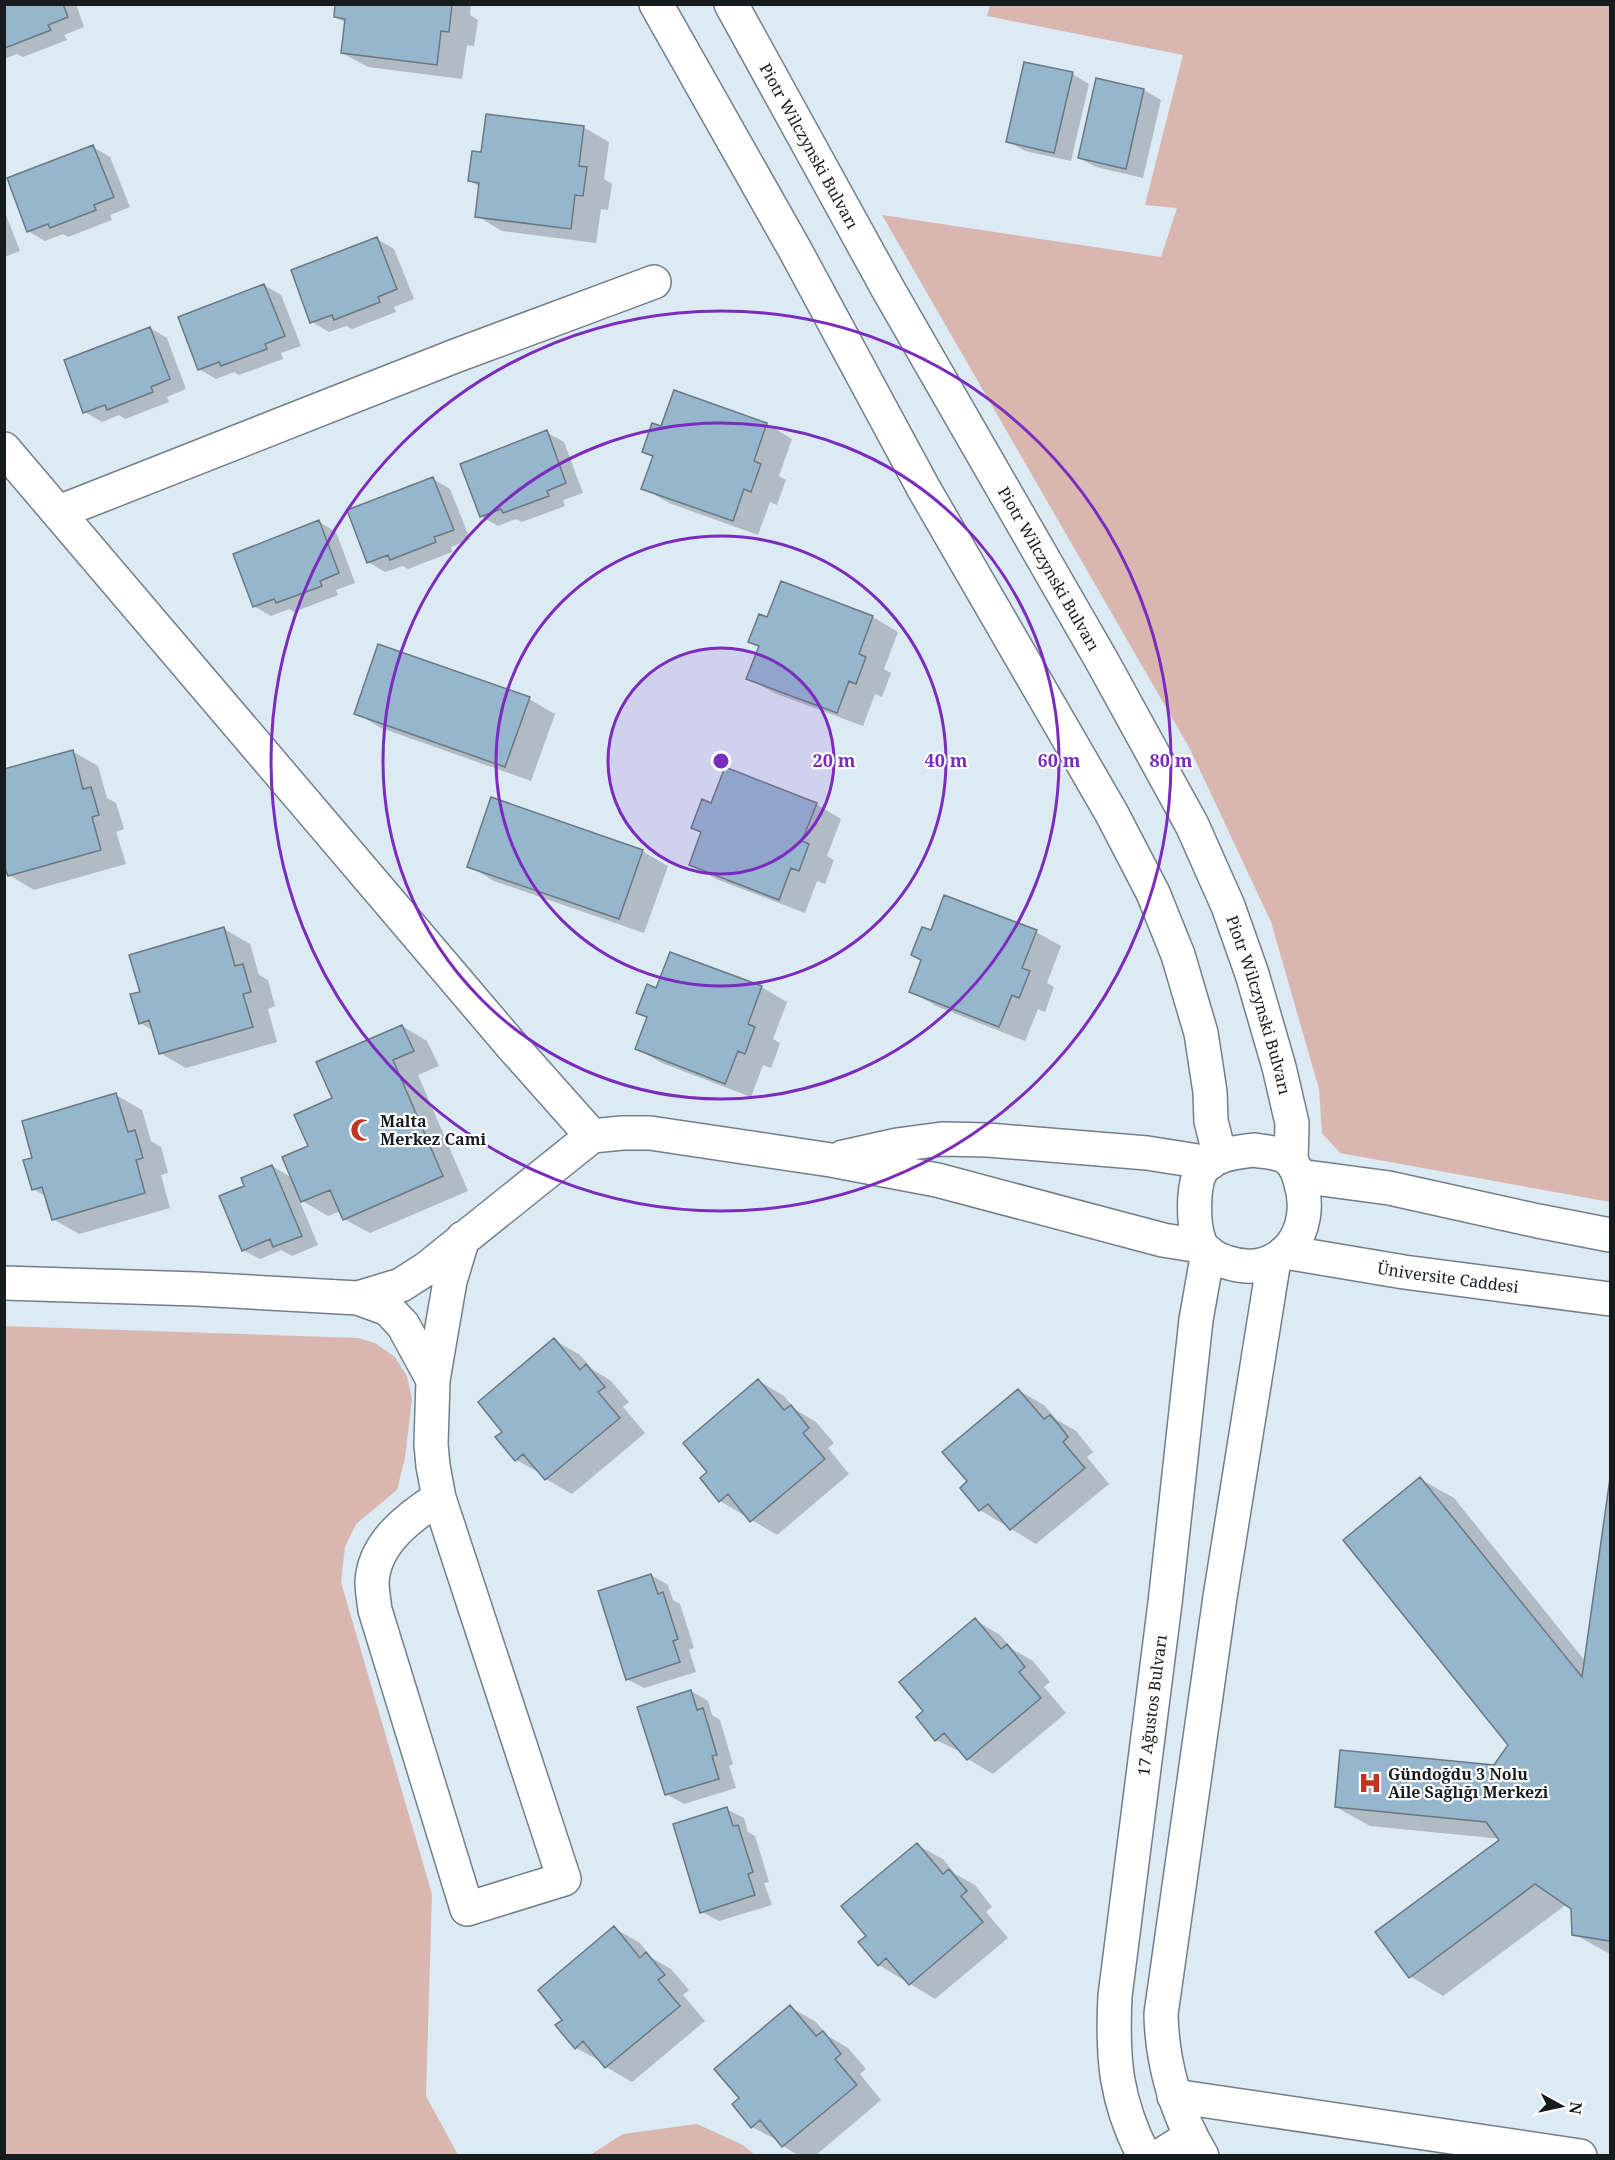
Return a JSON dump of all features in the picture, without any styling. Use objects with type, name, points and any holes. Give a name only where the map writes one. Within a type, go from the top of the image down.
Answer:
[{"type":"main road","points":[[656,4],[794,248],[924,489],[1112,814],[1153,893],[1178,955],[1201,1033],[1210,1092],[1215,1160]]},
{"type":"main road","name":"Piotr Wilczynski Bulvarı","points":[[731,4],[888,289],[1102,661],[1192,825],[1228,906],[1252,974],[1279,1067],[1292,1124],[1295,1169],[1305,1202],[1300,1233],[1292,1246],[1279,1256]]},
{"type":"main road","points":[[59,512],[455,356],[654,282]]},
{"type":"main road","points":[[4,449],[519,1055],[592,1136]]},
{"type":"main road","points":[[358,1298],[401,1285],[426,1269],[592,1136],[650,1133],[831,1160],[937,1180],[1204,1249]]},
{"type":"main road","points":[[831,1160],[897,1145],[942,1139],[988,1140],[1215,1160]]},
{"type":"main road","points":[[1279,1256],[1253,1266],[1234,1265],[1215,1259],[1204,1249],[1195,1229],[1194,1208],[1197,1186],[1203,1168],[1215,1160],[1254,1150],[1273,1153],[1285,1156],[1295,1169],[1611,1235]]},
{"type":"main road","points":[[439,1498],[412,1515],[394,1533],[380,1554],[372,1581],[375,1610],[467,1910],[564,1880],[439,1498],[432,1466],[433,1380],[450,1281],[463,1238]]},
{"type":"main road","name":"17 Ağustos Bulvarı","points":[[1144,2156],[1133,2135],[1119,2094],[1114,2049],[1115,1996],[1166,1603],[1204,1249]]},
{"type":"main road","points":[[1160,2156],[1196,2146],[1174,2096],[1161,2037],[1162,1998],[1218,1609],[1279,1256]]},
{"type":"main road","name":"Üniversite Caddesi","points":[[1279,1256],[1611,1299]]},
{"type":"main road","points":[[4,1283],[197,1289],[358,1298],[388,1310],[403,1325],[433,1380]]},
{"type":"main road","points":[[1174,2096],[1580,2156]]},
{"type":"shaded area","points":[[990,5],[1610,5],[1610,1202],[1340,1153],[1322,1133],[1319,1089],[1271,922],[1190,749],[882,215],[1161,257],[1177,208],[1145,205],[1183,55],[987,16]]},
{"type":"shaded area","points":[[4,1326],[358,1338],[375,1343],[395,1357],[407,1376],[412,1399],[405,1458],[397,1490],[356,1524],[345,1547],[341,1582],[432,1894],[426,2096],[458,2155],[5,2155]]},
{"type":"shaded area","points":[[697,2124],[743,2145],[755,2155],[590,2155],[623,2134]]},
{"type":"building","points":[[4,4],[63,4],[68,17],[48,25],[51,30],[5,48]]},
{"type":"building","points":[[335,4],[452,4],[449,32],[441,31],[437,65],[341,53],[345,19],[334,17]]},
{"type":"building","points":[[1024,62],[1073,72],[1054,153],[1006,142]]},
{"type":"building","points":[[1096,78],[1144,89],[1126,169],[1078,158]]},
{"type":"building","points":[[486,114],[584,126],[579,166],[587,167],[583,196],[575,195],[571,229],[475,217],[479,183],[468,181],[472,151],[481,152]]},
{"type":"building","points":[[93,145],[114,197],[94,205],[96,210],[50,228],[48,224],[27,232],[7,178]]},
{"type":"building","points":[[377,237],[397,289],[378,297],[380,302],[334,320],[332,315],[310,323],[291,270]]},
{"type":"building","points":[[264,284],[285,336],[265,344],[267,349],[221,366],[219,362],[198,370],[178,317]]},
{"type":"building","points":[[150,327],[170,379],[151,387],[153,392],[107,410],[105,405],[83,413],[64,360]]},
{"type":"building","points":[[674,390],[767,423],[754,461],[761,464],[751,492],[744,489],[733,521],[641,489],[653,456],[642,452],[652,423],[661,426]]},
{"type":"building","points":[[547,430],[566,483],[547,491],[549,496],[503,513],[501,509],[480,517],[460,464]]},
{"type":"building","points":[[433,477],[454,530],[434,537],[436,542],[390,560],[388,555],[367,563],[347,510]]},
{"type":"building","points":[[319,520],[339,573],[320,581],[322,586],[276,603],[274,599],[253,607],[233,554]]},
{"type":"building","points":[[781,581],[873,616],[859,654],[866,657],[856,684],[849,681],[837,713],[746,679],[759,646],[748,642],[759,614],[767,617]]},
{"type":"building","points":[[378,644],[530,697],[505,767],[354,714]]},
{"type":"building","points":[[73,750],[83,789],[91,787],[99,815],[92,817],[101,850],[8,876],[4,866],[4,769]]},
{"type":"building","points":[[725,767],[817,803],[802,841],[809,844],[799,871],[791,868],[779,900],[689,865],[701,832],[691,828],[702,799],[711,803]]},
{"type":"building","points":[[491,797],[643,850],[619,919],[467,867]]},
{"type":"building","points":[[944,895],[1037,930],[1022,968],[1030,971],[1019,998],[1012,995],[999,1027],[909,992],[921,960],[911,955],[922,927],[931,930]]},
{"type":"building","points":[[224,927],[235,966],[243,964],[251,992],[243,994],[253,1027],[159,1054],[149,1020],[139,1024],[130,994],[140,992],[129,955]]},
{"type":"building","points":[[670,952],[762,986],[748,1024],[755,1027],[745,1054],[738,1051],[725,1084],[635,1049],[647,1017],[636,1013],[647,984],[656,988]]},
{"type":"building","name":"Malta Merkez Cami","points":[[402,1025],[414,1051],[393,1060],[443,1176],[343,1220],[330,1190],[301,1202],[282,1157],[308,1146],[294,1115],[332,1098],[316,1062]]},
{"type":"building","points":[[116,1093],[128,1132],[135,1130],[143,1158],[136,1160],[145,1193],[52,1220],[42,1187],[32,1190],[23,1160],[32,1158],[22,1121]]},
{"type":"building","points":[[272,1165],[302,1236],[273,1247],[270,1239],[242,1251],[219,1196],[244,1186],[241,1178]]},
{"type":"building","points":[[554,1338],[580,1370],[586,1364],[605,1387],[598,1392],[620,1418],[545,1480],[523,1454],[515,1461],[495,1437],[502,1432],[478,1402]]},
{"type":"building","points":[[758,1379],[784,1410],[791,1405],[809,1428],[803,1433],[825,1459],[750,1522],[728,1494],[719,1502],[700,1478],[707,1472],[683,1443]]},
{"type":"building","points":[[1018,1389],[1044,1419],[1050,1415],[1059,1425],[1068,1437],[1063,1442],[1085,1468],[1010,1530],[988,1504],[979,1511],[960,1488],[967,1481],[942,1452]]},
{"type":"building","points":[[1420,1477],[1582,1677],[1610,1478],[1610,1941],[1572,1935],[1571,1909],[1535,1884],[1409,1978],[1375,1932],[1499,1840],[1486,1822],[1335,1807],[1340,1750],[1494,1765],[1508,1745],[1343,1540]]},
{"type":"building","points":[[651,1574],[658,1594],[663,1592],[678,1639],[673,1641],[680,1662],[626,1680],[598,1591]]},
{"type":"building","points":[[975,1618],[1001,1649],[1007,1644],[1025,1667],[1019,1672],[1041,1698],[967,1760],[944,1733],[935,1741],[916,1717],[923,1711],[899,1682]]},
{"type":"building","points":[[691,1690],[697,1710],[703,1708],[717,1755],[712,1756],[719,1779],[665,1795],[637,1707]]},
{"type":"building","points":[[727,1807],[733,1826],[738,1825],[753,1872],[748,1874],[755,1895],[700,1913],[673,1824]]},
{"type":"building","points":[[917,1843],[943,1874],[949,1869],[967,1891],[961,1896],[983,1922],[909,1985],[886,1958],[878,1966],[858,1942],[866,1936],[841,1906]]},
{"type":"building","points":[[614,1926],[640,1958],[646,1952],[665,1975],[658,1980],[680,2006],[605,2068],[583,2041],[575,2049],[555,2025],[562,2020],[538,1990]]},
{"type":"building","points":[[790,2005],[816,2036],[823,2031],[841,2054],[835,2059],[857,2085],[782,2147],[760,2120],[751,2128],[732,2104],[739,2098],[714,2069]]},
{"type":"place","name":"Malta Merkez Cami","points":[[362,1130]]},
{"type":"place","name":"Gündoğdu 3 Nolu Aile Sağlığı Merkezi","points":[[1370,1783]]}]
